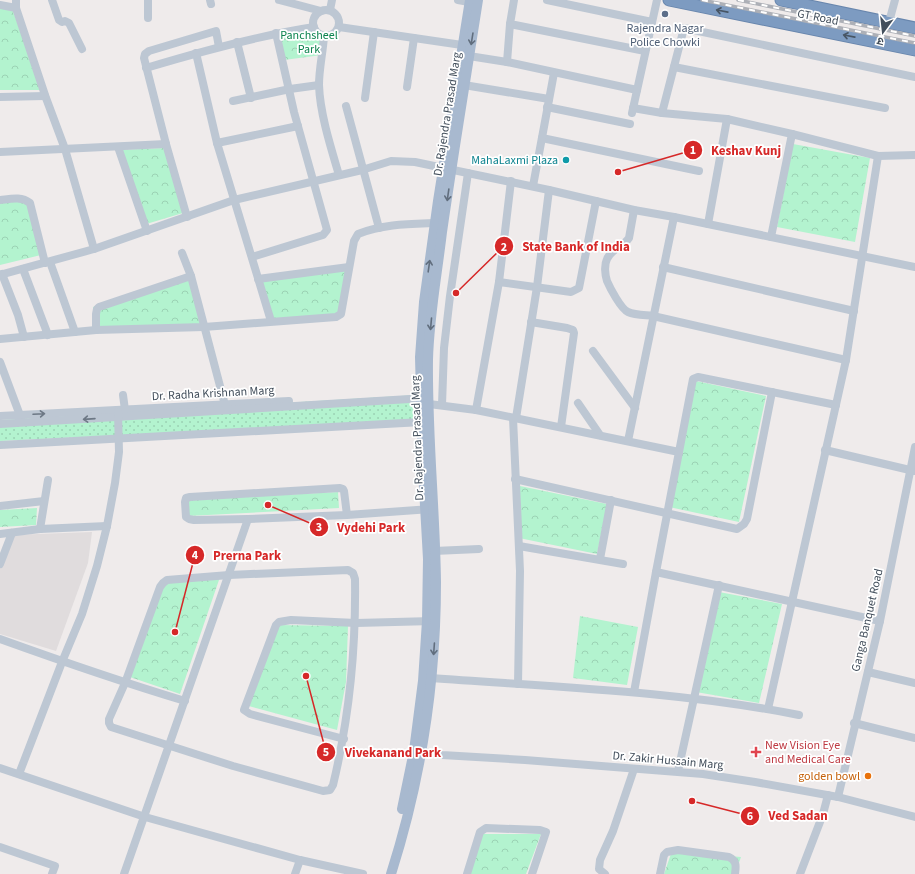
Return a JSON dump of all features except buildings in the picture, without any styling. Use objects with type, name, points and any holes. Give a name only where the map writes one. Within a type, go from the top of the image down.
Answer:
[{"type":"highway","name":"GT Road","points":[[669,0],[915,50]]},
{"type":"highway","name":"GT Road","points":[[781,0],[915,28]]},
{"type":"main road","name":"Dr. Rajendra Prasad Marg","points":[[384,874],[418,752],[432,678],[428,559],[429,509],[426,398],[428,358],[432,305],[462,45],[472,1]]},
{"type":"main road","name":"Dr. Rajendra Prasad Marg","points":[[391,874],[413,794],[418,752],[423,681],[436,580],[422,422],[426,398],[420,357],[424,302],[435,223],[469,56],[472,1]]},
{"type":"street","points":[[52,0],[59,20],[69,23],[82,49]]},
{"type":"street","points":[[148,0],[148,18]]},
{"type":"street","points":[[279,0],[326,10],[334,12],[339,19],[339,27],[334,33],[324,36],[318,33],[313,24],[315,16],[326,10],[332,0]]},
{"type":"street","points":[[458,0],[472,1]]},
{"type":"street","points":[[507,62],[510,24],[514,0]]},
{"type":"street","points":[[547,0],[652,22]]},
{"type":"street","points":[[656,0],[633,110],[727,119],[878,156],[915,155]]},
{"type":"street","points":[[889,22],[895,0]]},
{"type":"street","points":[[0,5],[16,4],[45,96],[65,149],[94,249]]},
{"type":"street","points":[[510,24],[646,51]]},
{"type":"street","points":[[146,68],[237,42],[276,33],[314,27]]},
{"type":"street","points":[[339,27],[462,45]]},
{"type":"street","points":[[662,113],[684,28],[915,77]]},
{"type":"street","points":[[187,217],[166,144],[144,58],[146,52],[216,31],[219,47]]},
{"type":"street","points":[[365,98],[374,32]]},
{"type":"street","points":[[252,257],[325,233],[326,226],[298,126],[276,33]]},
{"type":"street","points":[[324,36],[319,85],[327,137],[339,175]]},
{"type":"street","points":[[407,87],[414,38]]},
{"type":"street","points":[[237,42],[251,98]]},
{"type":"street","points":[[196,53],[217,143],[271,321]]},
{"type":"street","points":[[469,56],[507,62],[637,90]]},
{"type":"street","points":[[674,67],[885,108]]},
{"type":"street","points":[[533,186],[554,73]]},
{"type":"street","points":[[233,101],[290,89],[319,85]]},
{"type":"street","points":[[464,86],[548,103],[630,124]]},
{"type":"street","points":[[0,97],[45,96]]},
{"type":"street","points":[[346,106],[362,170],[379,228]]},
{"type":"street","points":[[708,224],[727,119]]},
{"type":"street","points":[[217,143],[298,126]]},
{"type":"street","points":[[771,237],[792,134]]},
{"type":"street","points":[[542,138],[699,171]]},
{"type":"street","points":[[0,152],[166,144]]},
{"type":"street","points":[[118,147],[147,231]]},
{"type":"street","points":[[768,709],[846,360],[864,255],[878,156]]},
{"type":"street","points":[[24,337],[18,315],[1,275],[94,249],[234,200],[362,170],[391,161],[415,162],[511,181],[634,210],[864,255],[915,267]]},
{"type":"street","points":[[442,405],[444,348],[468,173]]},
{"type":"street","points":[[476,410],[499,282],[511,181]]},
{"type":"street","points":[[518,684],[520,616],[519,546],[515,479],[514,418],[532,322],[549,190]]},
{"type":"street","points":[[0,200],[21,198],[30,203],[48,263],[75,332]]},
{"type":"street","points":[[499,282],[571,292],[579,288],[596,201]]},
{"type":"street","points":[[634,210],[629,238],[626,242],[613,251],[606,261],[605,270],[607,280],[623,309],[628,313],[653,316],[846,360]]},
{"type":"street","points":[[628,441],[674,217]]},
{"type":"street","points":[[0,339],[96,330],[204,327],[271,321],[332,318],[341,314],[355,237],[358,234],[402,224],[435,223]]},
{"type":"street","points":[[182,254],[190,276],[225,405]]},
{"type":"street","points":[[258,279],[349,267]]},
{"type":"street","points":[[663,267],[854,311]]},
{"type":"street","points":[[22,269],[48,335]]},
{"type":"street","points":[[96,330],[96,314],[99,307],[190,276]]},
{"type":"street","points":[[532,322],[567,328],[573,330],[574,333],[561,428]]},
{"type":"street","points":[[593,351],[634,408]]},
{"type":"street","points":[[0,366],[21,419],[0,424]]},
{"type":"street","points":[[634,692],[691,382],[695,377],[698,377],[836,405]]},
{"type":"street","points":[[515,479],[737,529],[744,524],[747,519],[772,392]]},
{"type":"street","points":[[19,774],[82,614],[98,566],[115,483],[120,440],[120,412],[123,395]]},
{"type":"street","points":[[120,412],[426,398],[442,405],[476,410],[679,452]]},
{"type":"street","name":"Dr. Radha Krishnan Marg","points":[[0,416],[21,419],[263,402],[426,398]]},
{"type":"street","points":[[578,403],[600,435]]},
{"type":"street","points":[[0,446],[422,422]]},
{"type":"street","name":"Ganga Banquet Road","points":[[838,797],[854,723],[880,621],[913,471],[915,447]]},
{"type":"street","points":[[825,450],[913,471]]},
{"type":"street","points":[[40,529],[48,480]]},
{"type":"street","points":[[346,515],[344,491],[340,488],[190,497],[186,498],[185,502],[186,517],[189,520],[248,520],[346,515],[429,509]]},
{"type":"street","points":[[600,559],[611,500]]},
{"type":"street","points":[[0,506],[44,502]]},
{"type":"street","points":[[124,874],[248,520]]},
{"type":"street","points":[[0,534],[40,529],[107,526]]},
{"type":"street","points":[[0,564],[12,533]]},
{"type":"street","points":[[519,546],[623,564]]},
{"type":"street","points":[[434,551],[479,549]]},
{"type":"street","points":[[348,570],[351,571],[355,578],[356,623],[352,682],[344,739],[333,785],[330,790],[327,791],[233,766],[111,727],[108,724],[163,583],[174,578],[229,575],[348,570]]},
{"type":"street","points":[[656,572],[880,621]]},
{"type":"street","points":[[678,772],[719,585]]},
{"type":"street","points":[[344,739],[250,714],[244,710],[276,625],[279,622],[291,620],[356,623],[431,621]]},
{"type":"street","points":[[0,639],[62,662],[185,701]]},
{"type":"street","points":[[868,672],[915,683]]},
{"type":"street","points":[[432,678],[634,692],[695,698],[799,715]]},
{"type":"street","points":[[854,723],[915,738]]},
{"type":"street","name":"Dr. Zakir Hussain Marg","points":[[418,752],[703,774],[838,797],[915,817]]},
{"type":"street","points":[[0,768],[145,817],[300,860],[363,874]]},
{"type":"street","points":[[605,874],[599,869],[600,860],[613,831],[634,768]]},
{"type":"street","points":[[800,874],[823,814],[828,795]]},
{"type":"street","points":[[466,874],[480,832],[486,828],[540,830],[546,832],[532,874]]},
{"type":"street","points":[[0,847],[55,866],[52,874]]},
{"type":"street","points":[[660,874],[664,855],[667,852],[678,850],[729,857],[735,862],[735,874]]},
{"type":"street","points":[[295,874],[300,860]]},
{"type":"shaded area","points":[[92,532],[88,563],[56,651],[0,634],[0,564],[11,535]]},
{"type":"green space","points":[[0,8],[13,11],[42,90],[0,90]]},
{"type":"green space","name":"Panchsheel Park","points":[[311,26],[325,33],[322,55],[284,60],[277,33]]},
{"type":"green space","points":[[793,144],[870,158],[855,242],[777,227]]},
{"type":"green space","points":[[164,148],[183,213],[143,225],[118,150]]},
{"type":"green space","points":[[27,199],[41,255],[0,265],[0,200]]},
{"type":"green space","points":[[346,268],[338,314],[271,319],[259,282]]},
{"type":"green space","points":[[191,276],[204,327],[96,330],[93,307]]},
{"type":"green space","points":[[696,381],[766,396],[739,522],[669,507]]},
{"type":"green space","points":[[417,395],[417,421],[0,441],[0,420]]},
{"type":"green space","points":[[520,486],[607,504],[597,554],[519,538]]},
{"type":"green space","points":[[338,492],[339,508],[188,516],[187,500]]},
{"type":"green space","points":[[37,508],[36,525],[0,527],[0,510]]},
{"type":"green space","points":[[220,577],[180,694],[127,676],[162,581]]},
{"type":"green space","points":[[719,592],[782,604],[759,703],[696,692]]},
{"type":"green space","points":[[580,616],[638,627],[627,685],[573,678]]},
{"type":"green space","points":[[276,625],[348,626],[346,682],[337,730],[245,705]]},
{"type":"green space","points":[[482,834],[541,834],[526,874],[469,874]]},
{"type":"green space","points":[[672,851],[741,857],[735,874],[664,874]]},
{"type":"railway","points":[[702,0],[915,43]]},
{"type":"railway","points":[[738,0],[915,36]]},
{"type":"place","name":"Rajendra Nagar Police Chowki","points":[[665,14]]},
{"type":"place","name":"MahaLaxmi Plaza","points":[[566,160]]},
{"type":"place","name":"Keshav Kunj","points":[[618,172]]},
{"type":"place","name":"State Bank of India","points":[[456,293]]},
{"type":"place","name":"Vydehi Park","points":[[268,505]]},
{"type":"place","name":"Prerna Park","points":[[175,632]]},
{"type":"place","name":"Vivekanand Park","points":[[306,676]]},
{"type":"place","name":"New Vision Eye and Medical Care","points":[[756,752]]},
{"type":"place","name":"golden bowl","points":[[868,776]]},
{"type":"place","name":"Ved Sadan","points":[[692,801]]}]
